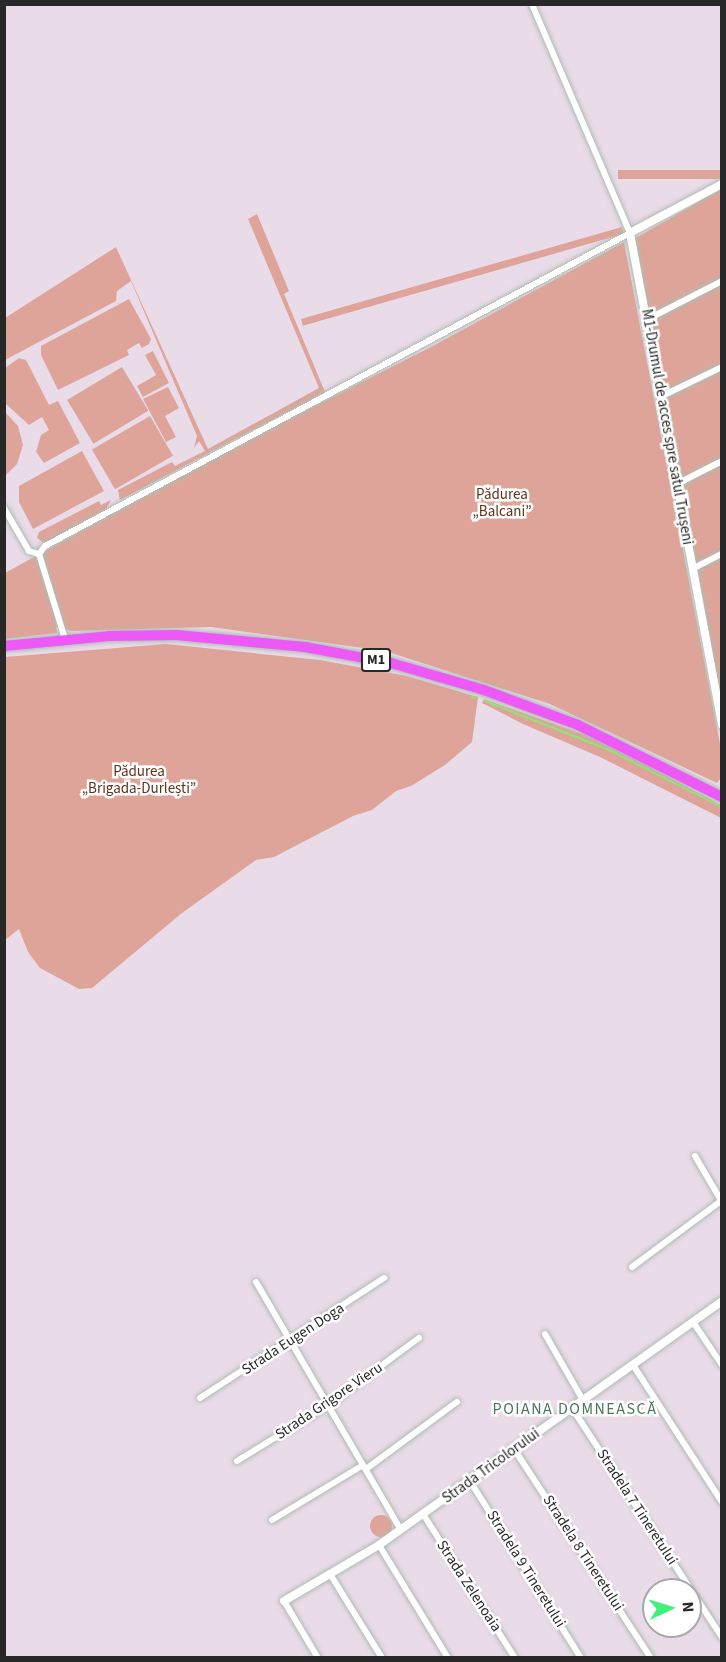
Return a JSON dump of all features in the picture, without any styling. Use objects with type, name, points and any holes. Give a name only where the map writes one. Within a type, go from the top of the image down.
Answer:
[{"type":"highway","name":"M1","points":[[4,646],[64,639],[144,635],[210,637],[305,647],[391,663],[482,690],[578,725],[722,797]]},
{"type":"street","points":[[532,4],[630,233]]},
{"type":"street","points":[[39,555],[45,546],[118,506],[722,184]]},
{"type":"street","name":"M1-Drumul de acces spre satul Trușeni","points":[[630,233],[648,319],[722,724]]},
{"type":"street","points":[[648,319],[722,280]]},
{"type":"street","points":[[662,396],[722,367]]},
{"type":"street","points":[[677,484],[722,461]]},
{"type":"street","points":[[4,508],[29,551],[39,555]]},
{"type":"street","points":[[694,568],[722,554]]},
{"type":"street","points":[[39,555],[64,639]]},
{"type":"street","points":[[632,1267],[721,1201],[695,1156]]},
{"type":"street","name":"Strada Eugen Doga","points":[[200,1398],[291,1342],[384,1278]]},
{"type":"street","points":[[256,1282],[401,1530]]},
{"type":"street","name":"Strada Tricolorului","points":[[284,1601],[401,1530],[722,1301]]},
{"type":"street","points":[[693,1322],[722,1365]]},
{"type":"street","points":[[544,1334],[583,1400]]},
{"type":"street","name":"Strada Grigore Vieru","points":[[237,1461],[328,1405],[419,1338]]},
{"type":"street","points":[[633,1365],[722,1502]]},
{"type":"street","points":[[272,1520],[364,1467],[457,1402]]},
{"type":"street","name":"Stradela 7 Tineretului","points":[[572,1408],[722,1637]]},
{"type":"street","name":"Stradela 8 Tineretului","points":[[514,1449],[651,1658]]},
{"type":"street","name":"Stradela 9 Tineretului","points":[[470,1481],[581,1658]]},
{"type":"street","name":"Strada Zelenoaia","points":[[423,1514],[515,1658]]},
{"type":"street","points":[[379,1545],[448,1658]]},
{"type":"street","points":[[330,1574],[382,1658]]},
{"type":"street","points":[[284,1601],[318,1658]]},
{"type":"green space","points":[[618,170],[721,170],[721,179],[618,179]]},
{"type":"green space","points":[[721,189],[721,705],[698,570],[701,568],[700,562],[696,564],[680,486],[685,483],[685,477],[678,480],[665,398],[670,393],[669,389],[664,390],[651,321],[654,318],[649,312],[634,239]]},
{"type":"green space","points":[[257,214],[289,291],[284,294],[325,392],[120,500],[118,490],[172,462],[175,466],[205,451],[199,441],[194,448],[197,436],[131,281],[117,291],[116,301],[5,360],[5,318],[116,247],[208,449],[319,388],[248,219]]},
{"type":"green space","points":[[622,227],[624,234],[303,326],[301,319]]},
{"type":"green space","name":"Pădurea „Balcani”","points":[[624,242],[721,749],[721,778],[717,783],[550,704],[385,651],[211,627],[72,631],[56,627],[57,633],[5,639],[5,573],[231,448],[431,347]]},
{"type":"green space","points":[[129,299],[151,339],[149,344],[142,348],[139,343],[127,350],[129,355],[58,390],[41,355],[41,346]]},
{"type":"green space","points":[[153,351],[169,383],[143,397],[137,386],[156,375],[145,355]]},
{"type":"green space","points":[[19,358],[26,360],[49,405],[58,401],[80,443],[44,463],[36,452],[41,435],[49,430],[42,417],[29,425],[5,403],[5,368]]},
{"type":"green space","points":[[122,367],[148,411],[93,444],[67,400]]},
{"type":"green space","points":[[168,387],[179,408],[165,416],[176,437],[166,442],[143,399]]},
{"type":"green space","points":[[5,412],[18,426],[23,445],[17,464],[5,476]]},
{"type":"green space","points":[[150,416],[173,456],[115,489],[92,450]]},
{"type":"green space","points":[[82,451],[104,491],[33,529],[19,502],[19,486]]},
{"type":"green space","points":[[111,500],[105,511],[44,543],[37,538],[39,532],[99,501],[101,505]]},
{"type":"green space","name":"Pădurea „Brigada-Durlești”","points":[[166,644],[320,660],[407,676],[478,697],[472,742],[445,765],[411,786],[396,791],[372,810],[353,816],[274,857],[256,860],[182,913],[92,988],[79,989],[40,968],[28,952],[19,929],[5,940],[5,657]]},
{"type":"green space","points":[[484,699],[585,735],[646,765],[721,805],[721,818],[600,757],[523,724],[482,703]]},
{"type":"green space","points":[[381,1515],[389,1518],[392,1526],[389,1534],[381,1537],[373,1534],[370,1526],[373,1518]]},
{"type":"waterway","points":[[485,701],[607,749],[722,807]]},
{"type":"district","name":"POIANA DOMNEASCĂ","points":[[575,1409]]}]
